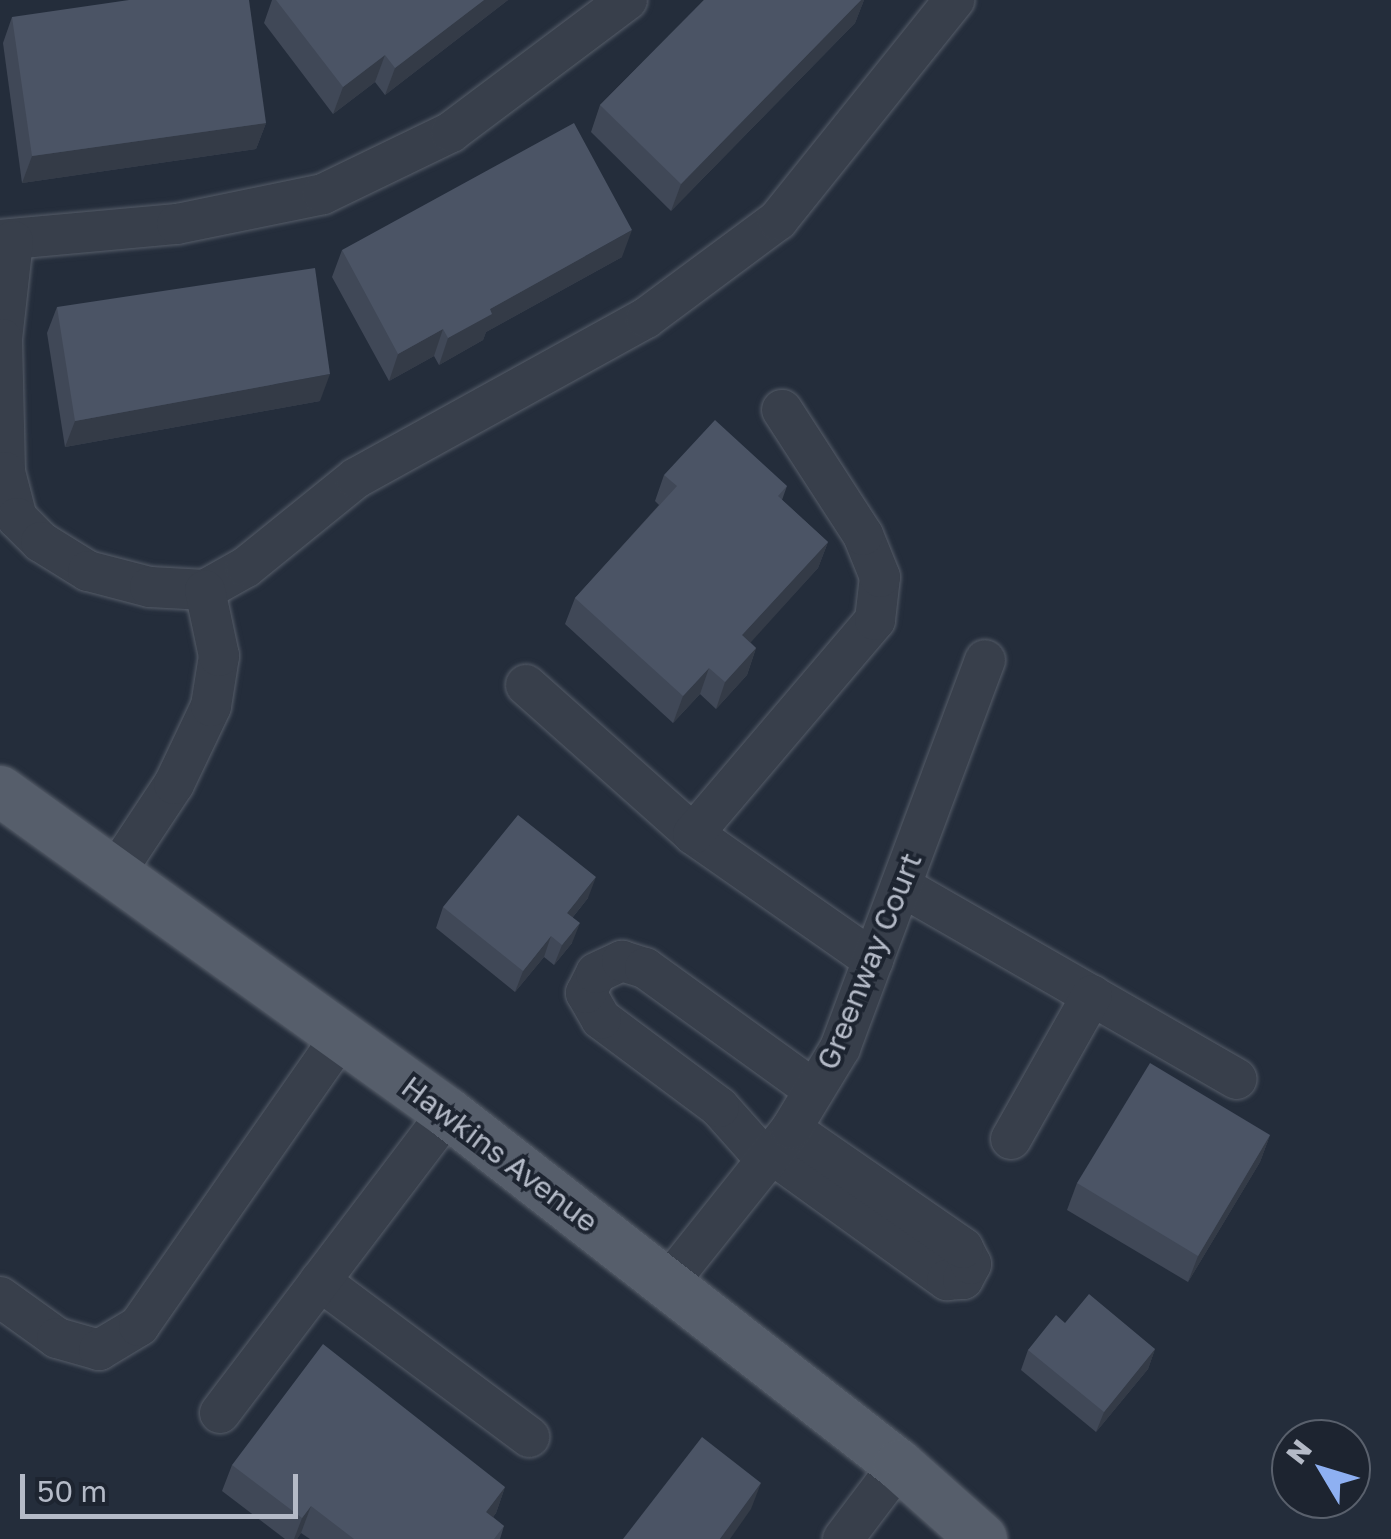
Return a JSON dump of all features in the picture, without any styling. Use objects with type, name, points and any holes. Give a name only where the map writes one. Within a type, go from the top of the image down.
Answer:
[{"type":"main road","name":"Hawkins Avenue","points":[[0,791],[448,1113],[669,1282],[898,1465],[982,1539]]},
{"type":"street","points":[[627,0],[451,132],[324,194],[177,224],[7,240],[2,339],[5,472],[17,518],[41,542],[88,572],[150,587],[205,590],[246,567],[356,478],[646,318],[778,220],[954,0]]},
{"type":"street","points":[[693,834],[875,620],[880,576],[863,535],[782,410]]},
{"type":"street","points":[[115,873],[174,784],[211,706],[220,656],[205,590]]},
{"type":"street","name":"Greenway Court","points":[[669,1282],[777,1148],[840,1048],[986,660]]},
{"type":"street","points":[[526,686],[693,834],[873,960]]},
{"type":"street","points":[[901,886],[1236,1079]]},
{"type":"street","points":[[777,1148],[600,1020],[586,993],[596,972],[622,961],[645,968],[814,1090]]},
{"type":"street","points":[[1011,1139],[1092,995]]},
{"type":"street","points":[[0,1297],[57,1338],[99,1350],[139,1326],[342,1035]]},
{"type":"street","points":[[220,1413],[448,1113]]},
{"type":"street","points":[[320,1281],[529,1437]]},
{"type":"street","points":[[843,1539],[898,1465]]},
{"type":"building","points":[[129,0],[249,0],[266,123],[32,156],[12,17]]},
{"type":"building","points":[[276,0],[484,0],[395,68],[385,55],[343,87]]},
{"type":"building","points":[[704,0],[861,0],[681,184],[600,105]]},
{"type":"building","points":[[574,123],[632,230],[490,309],[492,314],[448,338],[443,329],[398,354],[342,250]]},
{"type":"building","points":[[315,268],[330,374],[75,421],[57,307]]},
{"type":"building","points":[[715,420],[787,486],[778,496],[828,542],[742,635],[756,648],[725,682],[709,668],[683,696],[575,598],[677,486],[664,475]]},
{"type":"building","points":[[518,815],[596,877],[567,913],[580,923],[562,945],[551,936],[523,971],[443,907]]},
{"type":"building","points":[[1150,1063],[1270,1135],[1198,1256],[1077,1183]]},
{"type":"building","points":[[1089,1294],[1155,1349],[1104,1412],[1028,1350],[1056,1315],[1065,1323]]},
{"type":"building","points":[[323,1344],[505,1487],[486,1512],[504,1526],[494,1539],[354,1539],[311,1506],[302,1518],[232,1465]]},
{"type":"building","points":[[702,1437],[761,1483],[720,1539],[623,1539]]}]
